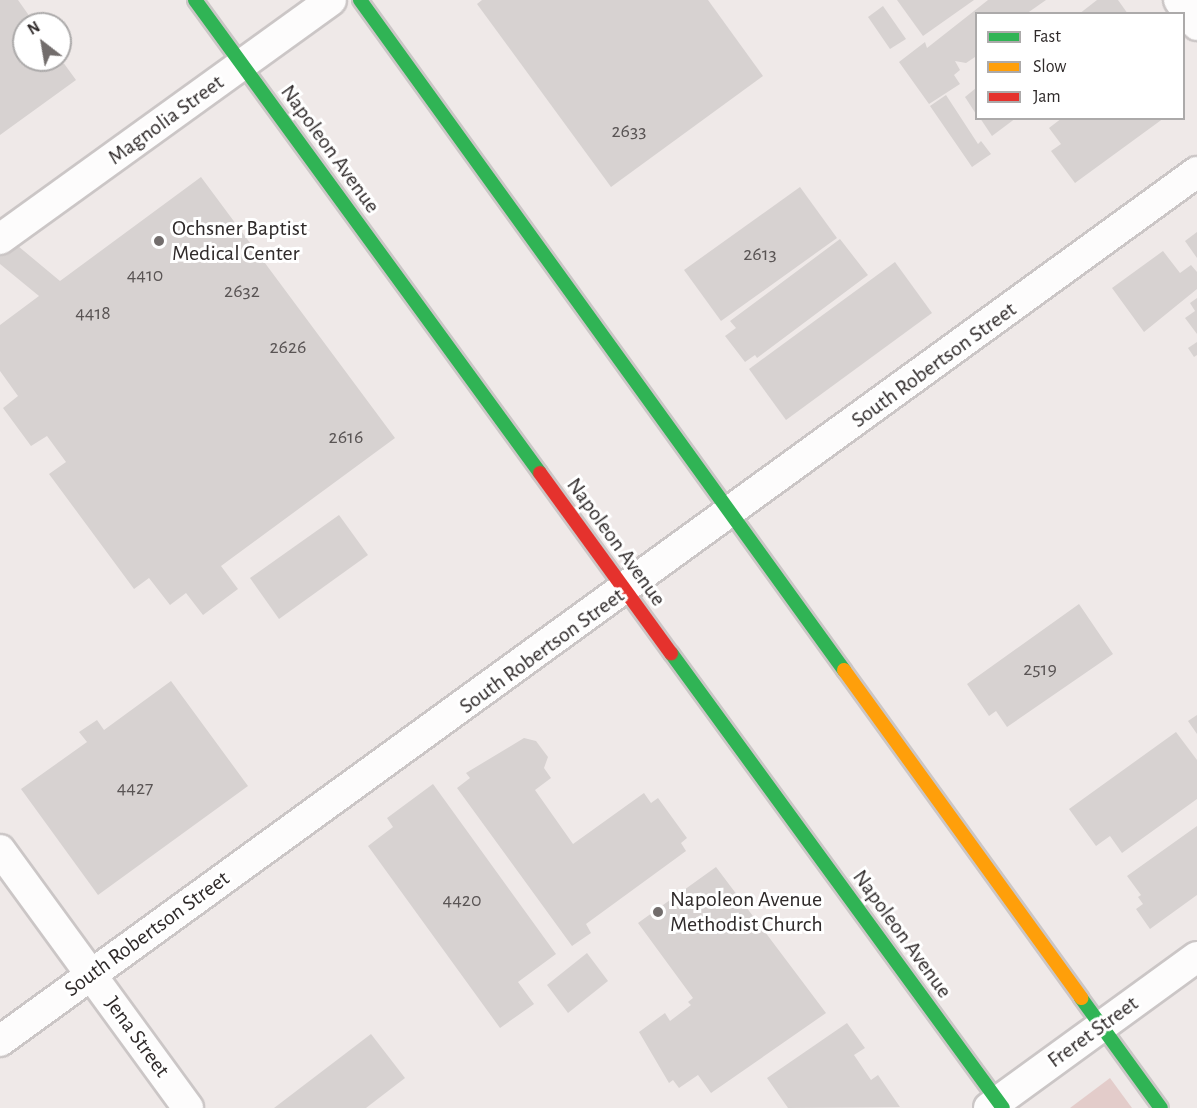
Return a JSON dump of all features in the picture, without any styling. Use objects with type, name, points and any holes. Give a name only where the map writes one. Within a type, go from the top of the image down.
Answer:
[{"type":"main road","name":"Napoleon Avenue","points":[[195,0],[997,1106]]},
{"type":"main road","points":[[360,0],[1161,1108]]},
{"type":"street","name":"Magnolia Street","points":[[0,239],[331,0]]},
{"type":"street","points":[[1179,0],[1197,25]]},
{"type":"street","name":"South Robertson Street","points":[[0,1041],[625,591],[1197,172]]},
{"type":"street","name":"Jena Street","points":[[0,850],[188,1108]]},
{"type":"street","name":"Freret Street","points":[[997,1106],[1197,957]]},
{"type":"shaded area","points":[[1110,1078],[1132,1108],[1070,1108]]},
{"type":"building","points":[[0,0],[18,0],[26,12],[12,12],[12,72],[70,72],[76,80],[0,135]]},
{"type":"building","points":[[482,0],[708,0],[763,76],[611,187],[477,4]]},
{"type":"building","points":[[897,0],[974,0],[923,36]]},
{"type":"building","points":[[988,0],[1046,0],[1029,12],[975,12],[975,57],[966,63],[955,61],[960,70],[954,75],[960,84],[929,104],[899,62],[925,42],[927,48]]},
{"type":"building","points":[[1097,0],[1118,0],[1127,12],[1082,12]]},
{"type":"building","points":[[883,6],[906,39],[890,49],[868,17]]},
{"type":"building","points":[[975,89],[975,112],[965,97]]},
{"type":"building","points":[[946,95],[978,144],[981,141],[991,154],[972,167],[930,106]]},
{"type":"building","points":[[981,120],[1013,120],[992,136]]},
{"type":"building","points":[[1059,120],[1161,120],[1075,183],[1051,151],[1061,144],[1049,128]]},
{"type":"building","points":[[201,177],[395,438],[221,566],[238,589],[203,615],[186,593],[170,605],[149,578],[134,589],[49,474],[66,462],[47,436],[31,446],[3,408],[18,396],[0,371],[0,325],[39,296],[0,264],[0,231],[60,281]]},
{"type":"building","points":[[800,187],[837,238],[721,321],[684,270]]},
{"type":"building","points":[[1197,232],[1197,258],[1185,241]]},
{"type":"building","points":[[840,239],[868,275],[757,358],[755,355],[745,362],[725,336],[736,328],[730,321]]},
{"type":"building","points":[[1163,251],[1180,273],[1191,265],[1197,272],[1197,289],[1144,332],[1112,288]]},
{"type":"building","points":[[895,262],[932,313],[786,420],[749,369]]},
{"type":"building","points":[[1197,298],[1197,334],[1185,318],[1195,311],[1190,303]]},
{"type":"building","points":[[1197,342],[1197,355],[1194,357],[1188,348]]},
{"type":"building","points":[[339,515],[368,555],[279,619],[250,578]]},
{"type":"building","points":[[1079,604],[1113,654],[1007,727],[996,711],[989,716],[967,684]]},
{"type":"building","points":[[171,681],[248,786],[98,895],[21,789],[87,742],[79,732],[97,720],[104,730]]},
{"type":"building","points":[[1197,715],[1197,734],[1188,721]]},
{"type":"building","points":[[1176,732],[1197,760],[1197,799],[1122,853],[1110,836],[1096,846],[1069,809]]},
{"type":"building","points":[[524,738],[536,741],[548,757],[544,768],[551,778],[535,790],[573,844],[644,793],[651,803],[658,798],[687,838],[681,843],[686,851],[586,924],[591,933],[572,946],[457,788],[470,778],[466,773]]},
{"type":"building","points":[[433,784],[556,954],[518,982],[534,1004],[500,1028],[368,846],[393,827],[387,818]]},
{"type":"building","points":[[1197,826],[1197,895],[1150,929],[1136,909],[1143,904],[1138,897],[1141,895],[1127,876]]},
{"type":"building","points":[[716,867],[826,1013],[711,1093],[698,1075],[679,1088],[673,1080],[669,1083],[639,1032],[665,1013],[670,1021],[691,1005],[688,1002],[693,998],[638,923]]},
{"type":"building","points":[[587,953],[608,981],[568,1013],[547,985]]},
{"type":"building","points":[[847,1023],[865,1048],[854,1055],[871,1080],[878,1075],[900,1107],[788,1108],[767,1078]]},
{"type":"building","points":[[371,1034],[405,1078],[366,1108],[274,1108]]},
{"type":"traffic: fast","points":[[195,0],[540,473]]},
{"type":"traffic: fast","points":[[360,0],[844,670]]},
{"type":"traffic: fast","points":[[671,653],[1003,1108]]},
{"type":"traffic: fast","points":[[1081,998],[1161,1108]]},
{"type":"traffic: slow","points":[[844,670],[1081,998]]},
{"type":"traffic: jam","points":[[540,473],[671,653]]},
{"type":"place","name":"Ochsner Baptist Medical Center","points":[[159,241]]},
{"type":"place","name":"Napoleon Avenue Methodist Church","points":[[658,912]]}]
